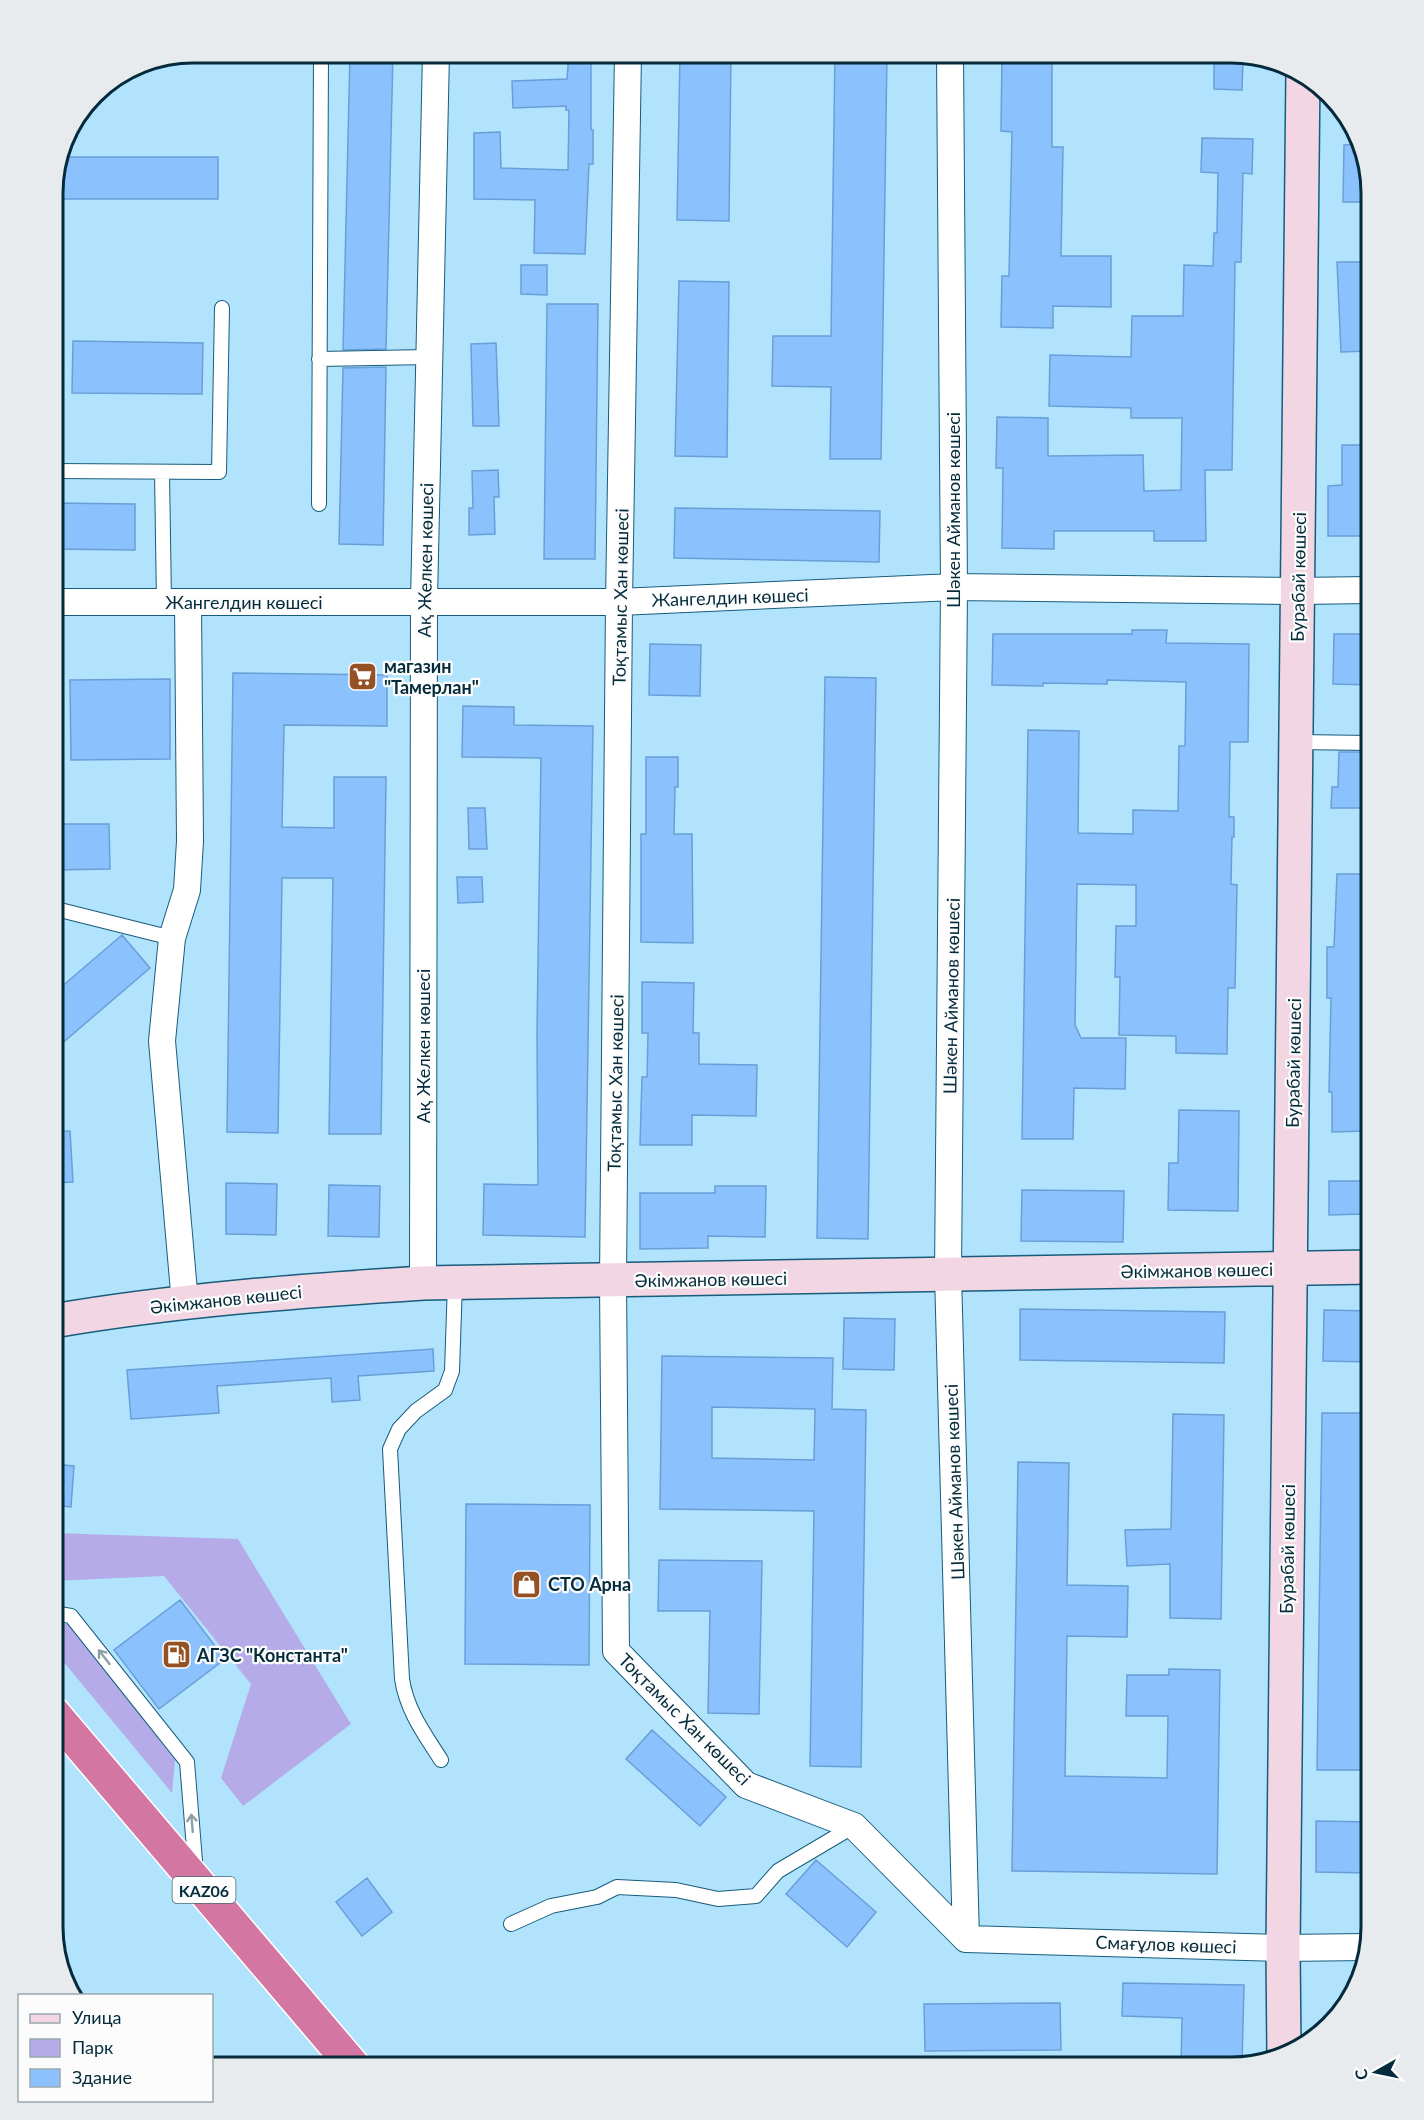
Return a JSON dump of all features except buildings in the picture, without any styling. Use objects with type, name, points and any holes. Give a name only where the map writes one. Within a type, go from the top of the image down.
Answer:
[{"type":"highway","name":"KАZ06","points":[[63,1726],[197,1881],[341,2057]]},
{"type":"street","name":"Ақ Желкен көшесі","points":[[423,1283],[424,601],[436,63]]},
{"type":"street","name":"Тоқтамыс Хан көшесі","points":[[628,63],[619,602],[613,1281],[616,1651],[746,1785],[854,1826],[966,1939]]},
{"type":"street","name":"Шәкен Айманов көшесі","points":[[950,63],[954,587],[948,1274],[966,1939]]},
{"type":"street","name":"Бурабай көшесі","points":[[1284,2046],[1283,1948],[1303,85]]},
{"type":"street","name":"Жангелдин көшесі","points":[[63,602],[619,602],[954,587],[1361,590]]},
{"type":"street","points":[[176,602],[190,841],[187,890],[172,938],[162,1041],[184,1303]]},
{"type":"street","name":"Әкімжанов көшесі","points":[[63,1321],[184,1303],[276,1293],[423,1283],[1361,1267]]},
{"type":"street","name":"Смағұлов көшесі","points":[[966,1939],[1283,1948],[1359,1947]]},
{"type":"lane","points":[[319,504],[321,63]]},
{"type":"lane","points":[[63,471],[219,472],[222,308]]},
{"type":"lane","points":[[320,359],[429,357]]},
{"type":"lane","points":[[162,472],[176,602]]},
{"type":"lane","points":[[1296,742],[1361,743]]},
{"type":"lane","points":[[63,911],[172,938]]},
{"type":"lane","points":[[441,1760],[405,1698],[402,1679],[390,1449],[399,1429],[416,1411],[446,1389],[452,1371],[455,1283]]},
{"type":"lane","points":[[63,1615],[72,1616],[187,1762],[197,1881]]},
{"type":"lane","points":[[511,1923],[551,1906],[597,1897],[617,1887],[676,1890],[718,1899],[756,1896],[778,1871],[854,1826]]},
{"type":"green space","points":[[63,1533],[238,1539],[351,1724],[243,1806],[221,1778],[251,1684],[164,1576],[63,1581]]},
{"type":"green space","points":[[63,1624],[69,1624],[175,1760],[172,1793],[63,1661]]},
{"type":"place","name":"магазин \"Тамерлан\"","points":[[363,676]]},
{"type":"place","name":"СТО Арна","points":[[527,1584]]},
{"type":"place","name":"АГЗС \"Константа\"","points":[[176,1655]]}]
